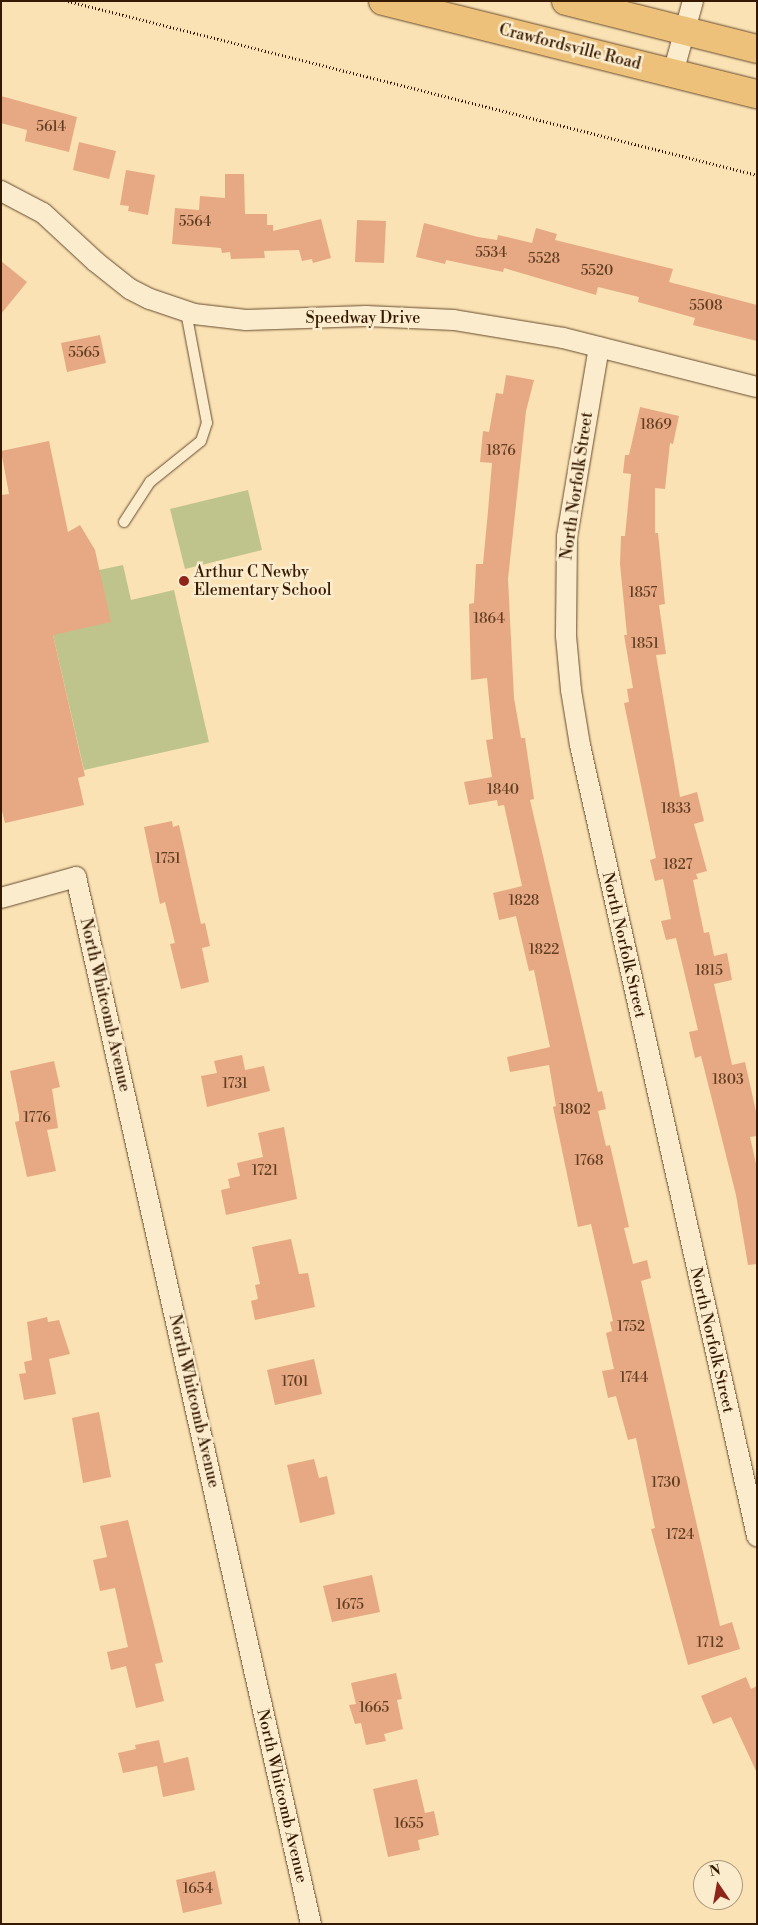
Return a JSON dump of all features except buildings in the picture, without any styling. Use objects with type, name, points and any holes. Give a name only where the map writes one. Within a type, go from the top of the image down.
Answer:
[{"type":"main road","name":"Crawfordsville Road","points":[[383,1],[757,94]]},
{"type":"main road","points":[[566,1],[757,49]]},
{"type":"street","points":[[673,73],[693,1]]},
{"type":"street","name":"Speedway Drive","points":[[1,191],[43,213],[122,283],[150,299],[186,312],[215,319],[246,320],[366,316],[454,320],[509,327],[599,347],[757,387]]},
{"type":"street","name":"North Norfolk Street","points":[[599,347],[567,537],[566,636],[571,690],[580,745],[757,1536]]},
{"type":"street","name":"North Whitcomb Avenue","points":[[1,898],[76,877],[311,1924]]},
{"type":"lane","points":[[124,522],[150,482],[201,441],[207,423],[186,312]]},
{"type":"path","points":[[68,1],[757,175]]},
{"type":"green space","points":[[248,490],[262,550],[185,569],[170,509]]},
{"type":"green space","points":[[123,565],[131,600],[174,590],[209,742],[84,770],[53,635],[99,570]]},
{"type":"place","name":"Arthur C Newby Elementary School","points":[[184,581]]}]
